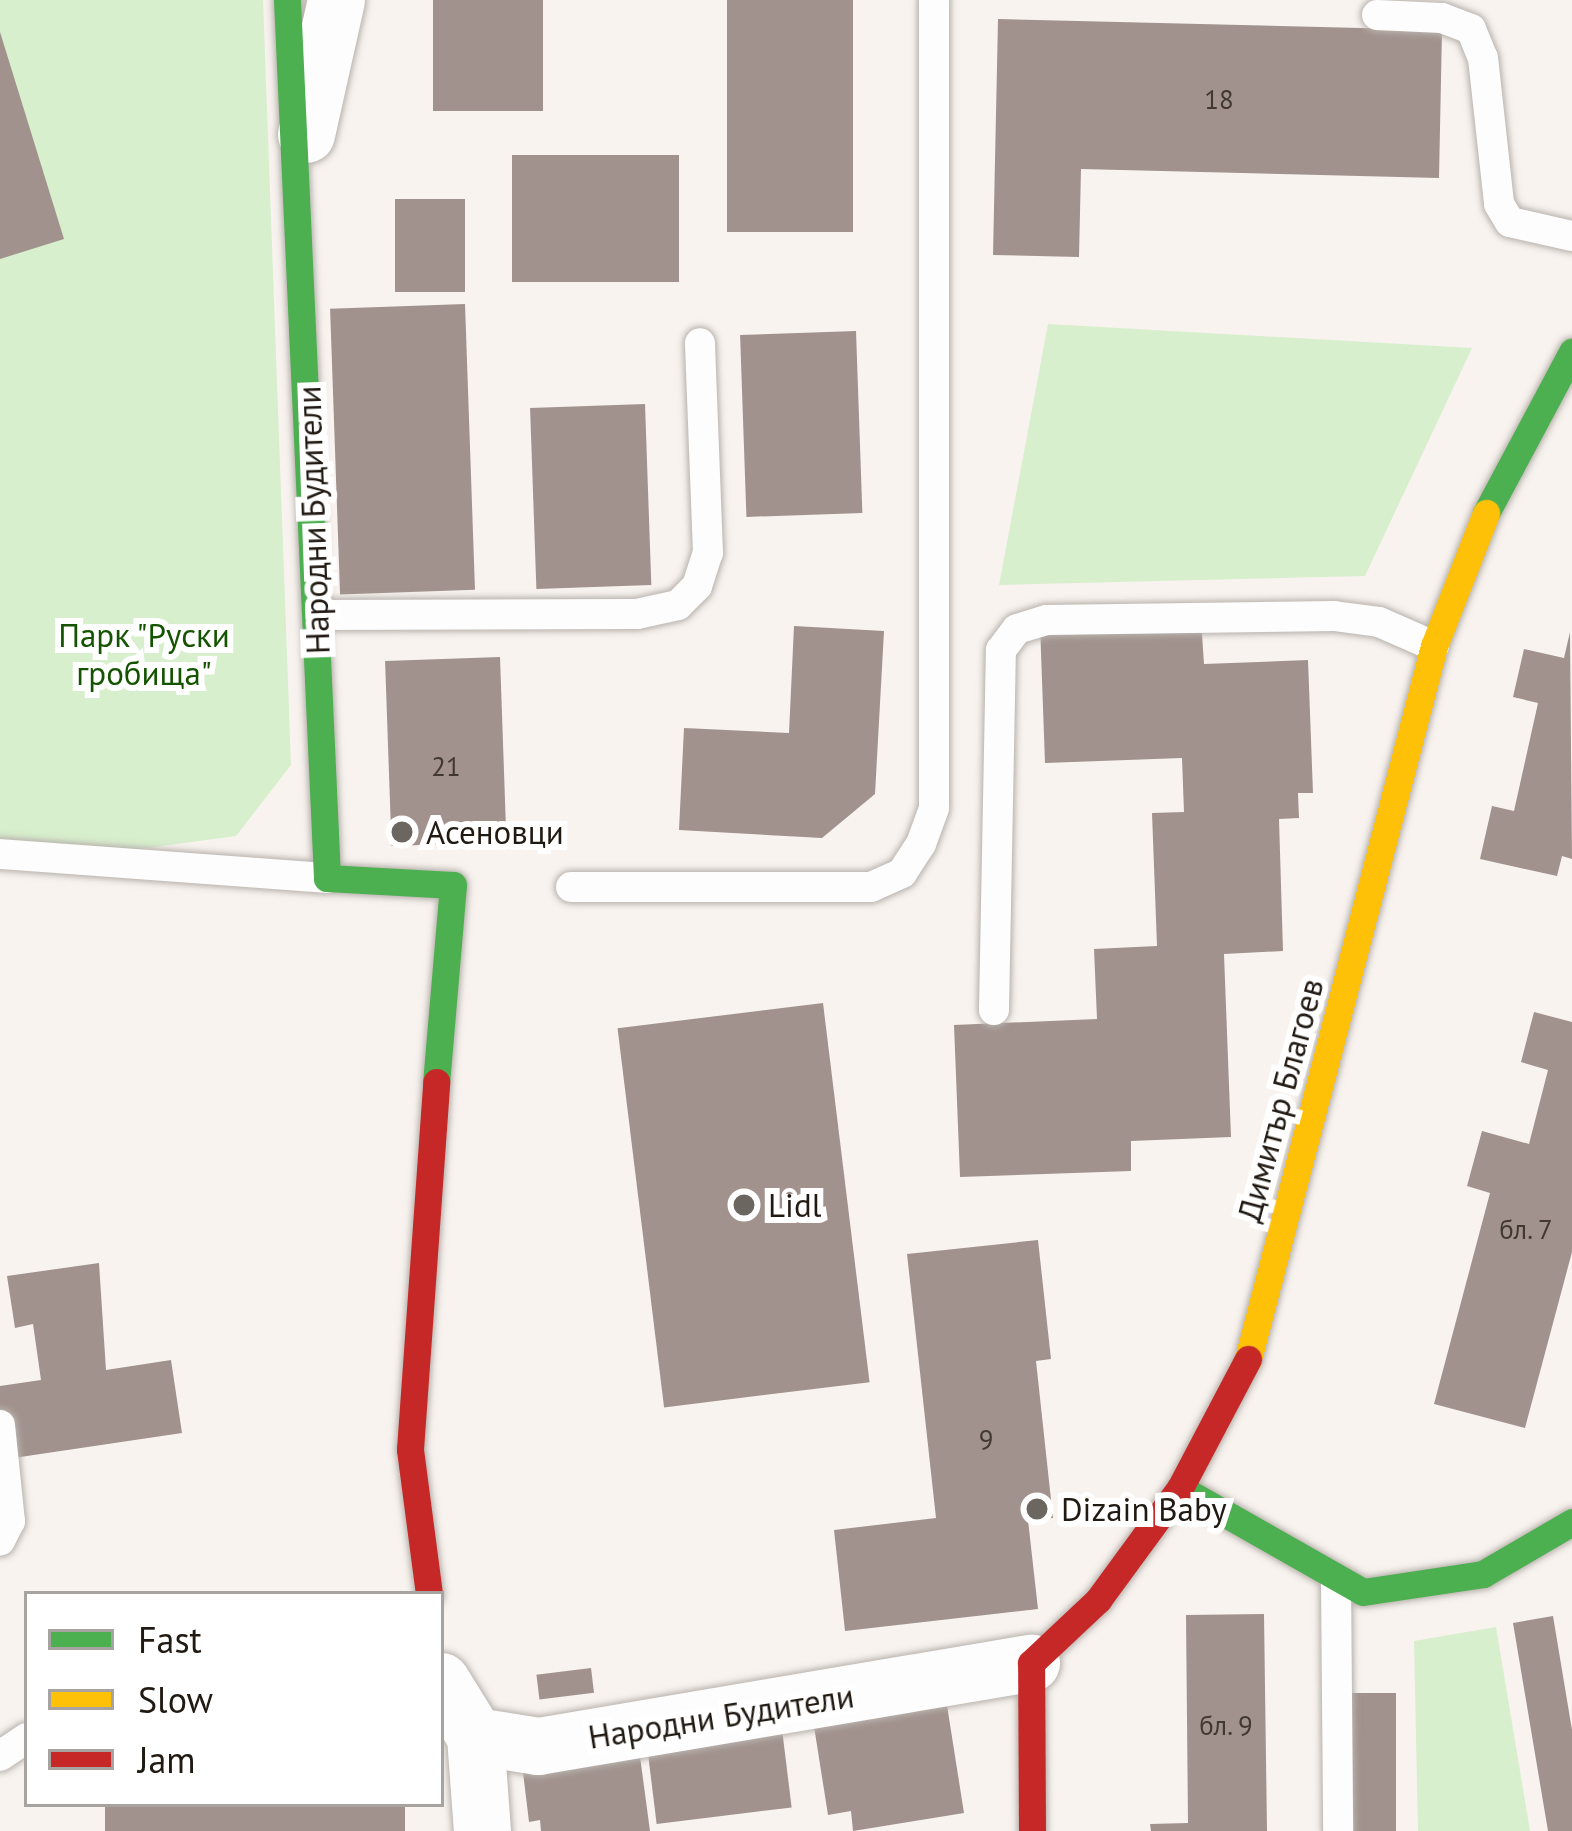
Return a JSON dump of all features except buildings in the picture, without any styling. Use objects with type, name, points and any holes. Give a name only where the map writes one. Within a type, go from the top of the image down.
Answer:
[{"type":"street","name":"Народни Будители","points":[[287,0],[300,161],[327,878]]},
{"type":"street","name":"Народни Будители","points":[[300,161],[336,0]]},
{"type":"street","name":"Димитър Благоев","points":[[1031,1664],[1098,1600],[1180,1488],[1243,1377],[1434,646],[1470,542],[1572,352]]},
{"type":"street","points":[[327,878],[453,885],[412,1352],[410,1449],[429,1591]]},
{"type":"street","points":[[1180,1488],[1336,1581],[1363,1592],[1483,1574],[1572,1522]]},
{"type":"street","name":"Народни Будители","points":[[475,1736],[538,1747],[1031,1664]]},
{"type":"street","points":[[1031,1664],[1032,1831]]},
{"type":"street","points":[[444,1687],[475,1736],[482,1831]]},
{"type":"lane","points":[[571,887],[871,886],[902,873],[921,844],[934,808],[934,0]]},
{"type":"lane","points":[[1377,15],[1442,18],[1471,29],[1484,58],[1499,204],[1510,222],[1572,236]]},
{"type":"lane","points":[[316,615],[637,614],[677,605],[697,586],[708,553],[700,343]]},
{"type":"lane","points":[[994,1010],[1001,650],[1018,628],[1047,620],[1334,616],[1379,622],[1434,646]]},
{"type":"lane","points":[[0,854],[327,878]]},
{"type":"lane","points":[[0,1424],[10,1521],[0,1541]]},
{"type":"lane","points":[[1336,1581],[1338,1831]]},
{"type":"green space","name":"Парк \"Руски гробища\"","points":[[0,0],[263,0],[291,765],[236,836],[88,856],[0,843]]},
{"type":"green space","points":[[1048,324],[1472,348],[1365,576],[999,585]]},
{"type":"green space","points":[[1496,1627],[1530,1831],[1418,1831],[1414,1641]]},
{"type":"traffic: fast","points":[[287,0],[327,878],[453,885],[436,1082]]},
{"type":"traffic: fast","points":[[1486,513],[1572,352]]},
{"type":"traffic: fast","points":[[1180,1488],[1363,1592],[1483,1574],[1572,1522]]},
{"type":"traffic: slow","points":[[1248,1359],[1434,646],[1486,513]]},
{"type":"traffic: jam","points":[[429,1591],[410,1449],[436,1082]]},
{"type":"traffic: jam","points":[[1032,1831],[1031,1663],[1098,1600],[1180,1488],[1248,1359]]},
{"type":"place","name":"Асеновци","points":[[402,832]]},
{"type":"place","name":"Lidl","points":[[744,1205]]},
{"type":"place","name":"Dizain Baby","points":[[1037,1509]]}]
